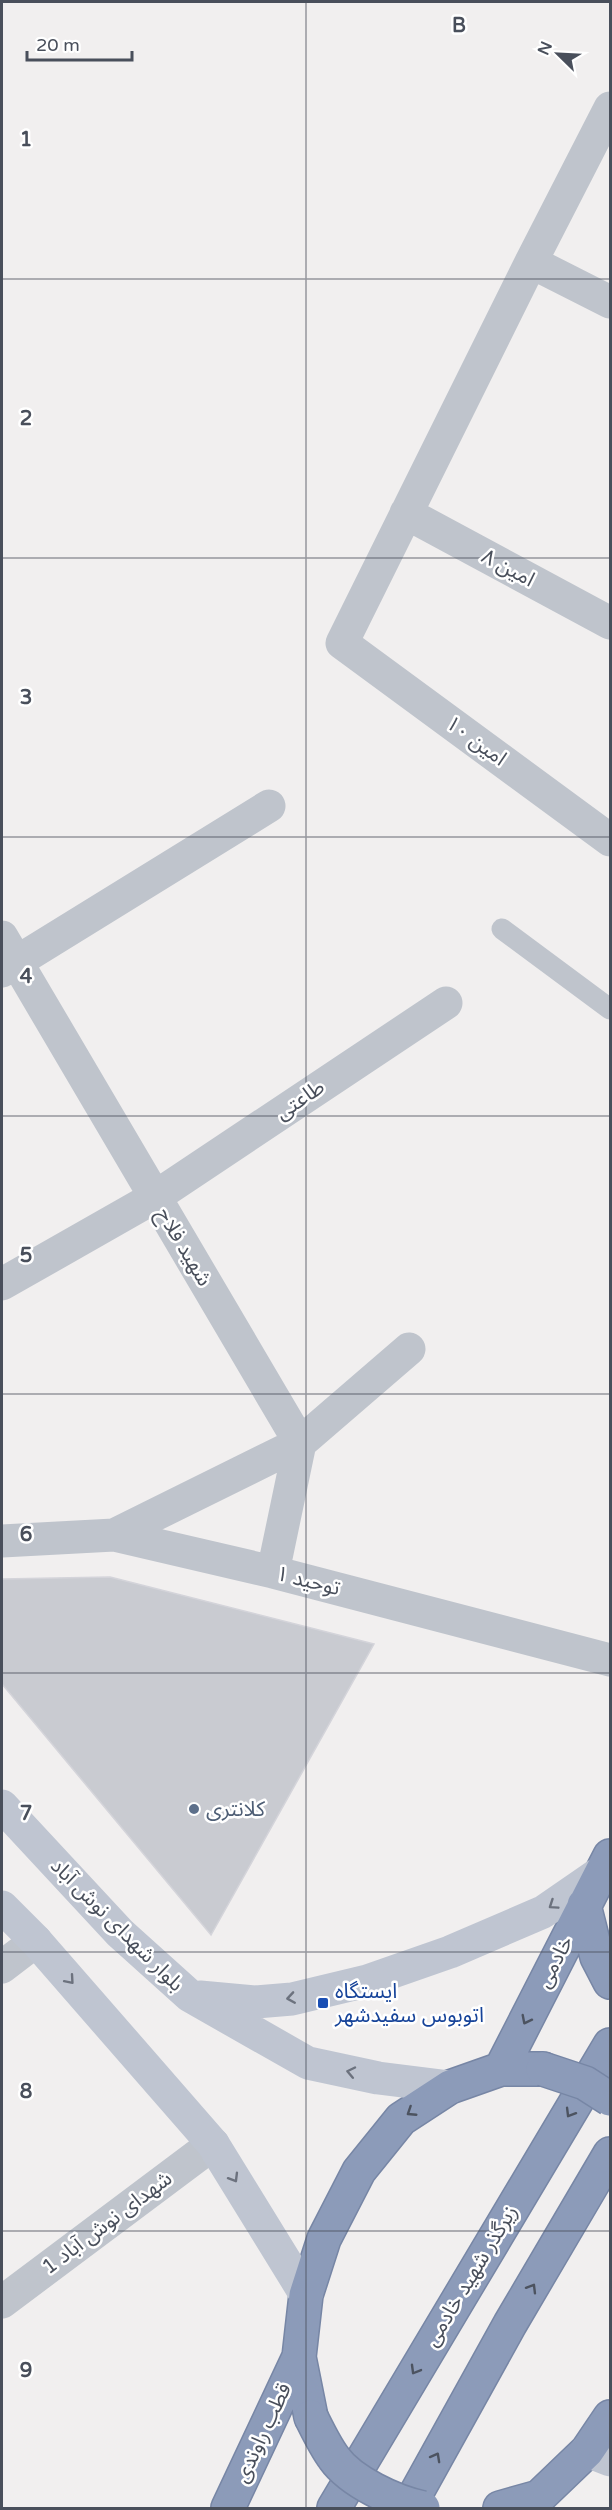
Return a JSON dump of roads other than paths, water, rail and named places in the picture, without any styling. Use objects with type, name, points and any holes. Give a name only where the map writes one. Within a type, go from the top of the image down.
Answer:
[{"type":"highway","name":"خادمی","points":[[501,2069],[606,1864]]},
{"type":"highway","points":[[584,1905],[604,1970]]},
{"type":"highway","name":"زیرگذر شهید خادمی","points":[[334,2508],[610,2045]]},
{"type":"highway","points":[[423,2508],[397,2502],[348,2472],[334,2459],[311,2417],[298,2357],[306,2295],[324,2239],[359,2171],[401,2119],[450,2087],[501,2069],[543,2069],[585,2083],[610,2099]]},
{"type":"highway","points":[[408,2508],[510,2324],[610,2154]]},
{"type":"highway","name":"قطب راوندی","points":[[228,2508],[298,2357]]},
{"type":"highway","points":[[500,2508],[535,2503],[599,2456],[610,2417]]},
{"type":"main road","name":"بلوار شهدای نوش آباد","points":[[2,1806],[120,1933],[190,1996],[308,2062],[378,2078],[450,2087]]},
{"type":"main road","points":[[190,1996],[256,2002],[292,1999],[367,1982],[450,1952],[543,1912],[606,1864]]},
{"type":"main road","points":[[2,1907],[36,1941],[213,2144],[306,2295]]},
{"type":"street","points":[[406,513],[610,108]]},
{"type":"street","points":[[531,262],[610,302]]},
{"type":"street","name":"امین ۸","points":[[406,513],[610,622]]},
{"type":"street","name":"امین ۱۰","points":[[406,513],[342,643],[610,840]]},
{"type":"street","points":[[7,957],[269,806]]},
{"type":"street","name":"شهید فلاح","points":[[7,957],[154,1197],[300,1443]]},
{"type":"street","name":"طاعتی","points":[[2,1284],[154,1197],[446,1003]]},
{"type":"street","points":[[114,1535],[300,1443],[409,1349]]},
{"type":"street","points":[[273,1572],[300,1443]]},
{"type":"street","name":"توحید ۱","points":[[2,1541],[114,1535],[273,1572],[610,1660]]},
{"type":"street","points":[[2,1967],[36,1941]]},
{"type":"street","name":"شهدای نوش آباد 1","points":[[2,2302],[213,2144]]},
{"type":"lane","points":[[502,929],[610,1009]]},
{"type":"place","name":"کلانتری","points":[[194,1809]]},
{"type":"place","name":"ایستگاه اتوبوس سفیدشهر","points":[[323,2003]]}]
